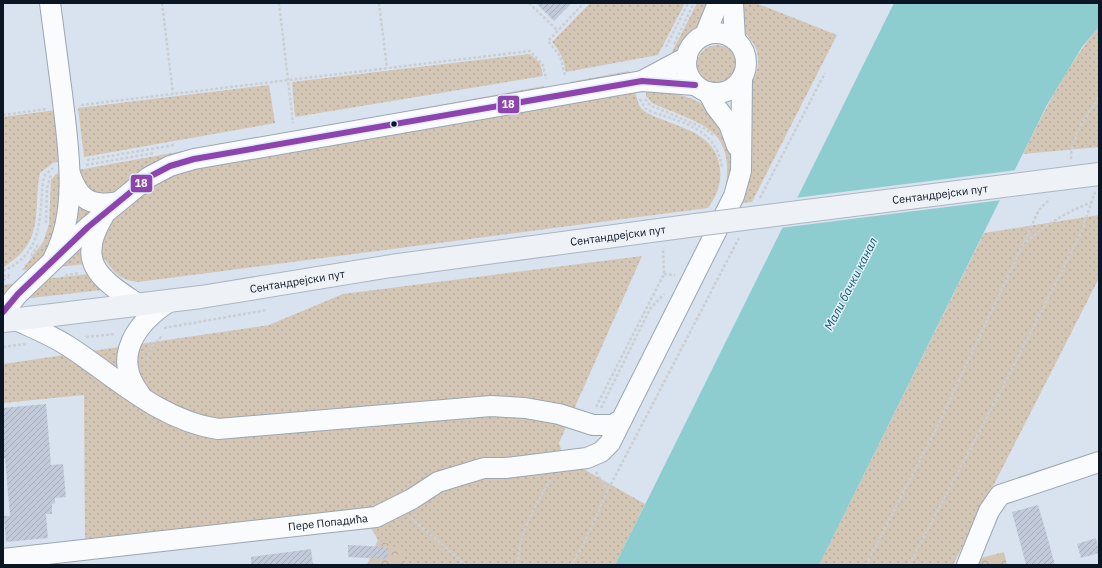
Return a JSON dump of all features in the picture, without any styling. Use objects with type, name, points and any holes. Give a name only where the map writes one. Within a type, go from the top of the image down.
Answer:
[{"type":"main road","name":"Сентандрејски пут","points":[[7,318],[170,301],[391,266],[696,225],[1098,181]]},
{"type":"street","points":[[49,265],[63,233],[70,174],[50,3]]},
{"type":"street","points":[[718,3],[705,35],[693,44],[687,57],[687,72],[702,88],[729,124],[733,159]]},
{"type":"street","points":[[733,3],[735,40]]},
{"type":"street","points":[[622,419],[613,424],[593,425],[559,414],[525,408],[491,406],[218,429],[197,426],[170,414],[144,399],[58,340],[7,318],[18,294],[88,227],[112,209],[149,177],[170,166],[194,159],[639,82],[702,88],[724,92],[737,85],[742,78],[746,62],[741,46],[735,40],[721,34],[705,35]]},
{"type":"street","points":[[639,82],[687,57]]},
{"type":"street","name":"Пере Попадића","points":[[3,559],[356,521],[376,517],[438,482],[484,468],[506,468],[556,463],[587,458],[602,452],[610,443],[734,196],[741,171],[733,159],[743,99],[742,78]]},
{"type":"street","points":[[70,174],[75,188],[82,197],[103,204],[112,209]]},
{"type":"street","points":[[112,209],[96,229],[93,240],[92,258],[96,270],[108,284],[139,305]]},
{"type":"street","points":[[144,399],[131,383],[127,371],[127,352],[133,339],[146,320],[156,310],[170,301]]},
{"type":"street","points":[[967,565],[989,511],[1000,495],[1099,462]]},
{"type":"path","points":[[162,3],[173,94]]},
{"type":"path","points":[[279,3],[293,123]]},
{"type":"path","points":[[379,3],[387,68]]},
{"type":"path","points":[[529,3],[558,31]]},
{"type":"path","points":[[564,75],[560,56],[548,41],[584,3]]},
{"type":"path","points":[[3,115],[530,51],[543,66],[546,79]]},
{"type":"path","points":[[759,200],[824,74]]},
{"type":"path","points":[[639,82],[646,102],[650,105],[706,129],[716,138]]},
{"type":"path","points":[[639,82],[640,102],[645,108],[703,132],[715,144],[720,155],[722,174]]},
{"type":"path","points":[[1072,162],[1074,142],[1086,116],[1099,97]]},
{"type":"path","points":[[726,170],[733,159]]},
{"type":"path","points":[[909,565],[1081,233],[1098,181]]},
{"type":"path","points":[[866,565],[937,427],[1040,210],[1050,199]]},
{"type":"path","points":[[1024,244],[1040,230],[1066,212],[1092,202]]},
{"type":"path","points":[[571,565],[583,545],[608,490],[741,235]]},
{"type":"path","points":[[663,240],[664,274],[595,410],[599,412],[650,309],[669,289]]},
{"type":"path","points":[[146,363],[151,348],[163,335]]},
{"type":"path","points":[[518,565],[518,552],[526,522],[552,475],[556,463]]},
{"type":"path","points":[[397,506],[466,565]]},
{"type":"green space","points":[[590,3],[685,3],[658,55],[566,72],[561,56],[552,42]]},
{"type":"green space","points":[[697,3],[712,3],[706,20],[684,38],[668,63],[658,69],[641,73],[643,69],[659,66],[668,60]]},
{"type":"green space","points":[[738,3],[756,3],[837,35],[752,202],[740,203],[751,85],[756,75],[758,59],[756,49],[740,22]]},
{"type":"green space","points":[[1099,27],[1099,147],[1023,154],[1048,104],[1067,72]]},
{"type":"green space","points":[[717,45],[725,47],[731,51],[735,57],[737,65],[735,73],[731,79],[725,83],[717,85],[709,83],[703,79],[699,73],[697,65],[699,57],[703,51],[709,47]]},
{"type":"green space","points":[[530,54],[540,63],[543,76],[295,117],[292,82]]},
{"type":"green space","points":[[629,71],[631,75],[577,85],[570,82]]},
{"type":"green space","points":[[269,85],[275,123],[84,157],[78,108]]},
{"type":"green space","points":[[544,86],[543,91],[401,116],[401,112]]},
{"type":"green space","points":[[646,90],[680,95],[695,100],[707,107],[718,117],[731,144],[733,163],[732,176],[725,196],[727,173],[726,156],[721,143],[713,133],[702,125],[652,103],[646,96]]},
{"type":"green space","points":[[635,92],[644,111],[699,135],[707,141],[713,149],[718,158],[720,179],[716,195],[708,208],[138,282],[127,280],[119,276],[105,260],[100,260],[103,230],[142,191],[163,178],[187,169]]},
{"type":"green space","points":[[56,110],[62,161],[53,163],[40,173],[35,224],[32,234],[22,252],[3,268],[3,117]]},
{"type":"green space","points":[[373,117],[373,121],[299,133],[293,131]]},
{"type":"green space","points":[[271,135],[269,138],[105,196],[83,188],[78,170]]},
{"type":"green space","points":[[62,172],[58,232],[38,269],[22,270],[43,242],[49,224],[51,180],[56,174]]},
{"type":"green space","points":[[76,202],[98,212],[72,237]]},
{"type":"green space","points":[[1099,215],[1099,278],[953,565],[819,565],[984,233]]},
{"type":"green space","points":[[83,243],[86,264],[58,267]]},
{"type":"green space","points":[[642,256],[559,443],[564,458],[645,504],[615,565],[367,565],[378,540],[362,513],[85,543],[84,395],[3,403],[3,364],[269,325],[343,294]]},
{"type":"green space","points":[[89,274],[102,290],[22,299],[44,279]]},
{"type":"green space","points":[[24,282],[3,300],[3,285]]},
{"type":"green space","points":[[378,540],[401,549],[406,565],[367,565]]},
{"type":"green space","points":[[1004,552],[1007,565],[974,565],[973,560]]},
{"type":"water","name":"Мали бачки канал","points":[[894,3],[1099,3],[1099,27],[1082,47],[1047,105],[819,565],[615,565]]},
{"type":"pier","points":[[1017,170],[1002,200],[780,228],[795,198]]},
{"type":"building","points":[[536,3],[572,3],[554,21]]},
{"type":"building","points":[[46,404],[51,465],[63,464],[66,497],[55,498],[55,503],[52,504],[52,514],[46,514],[48,538],[6,542],[4,516],[10,516],[5,458],[3,458],[3,408]]},
{"type":"building","points":[[1038,505],[1055,565],[1026,565],[1012,512]]},
{"type":"building","points":[[1096,538],[1099,553],[1081,558],[1077,544]]},
{"type":"building","points":[[348,545],[388,547],[387,559],[348,557]]},
{"type":"building","points":[[311,549],[313,565],[251,565],[251,557]]},
{"type":"transit line","name":"18","points":[[3,312],[18,294],[88,227],[149,177],[170,166],[194,159],[642,81],[695,85]]}]
